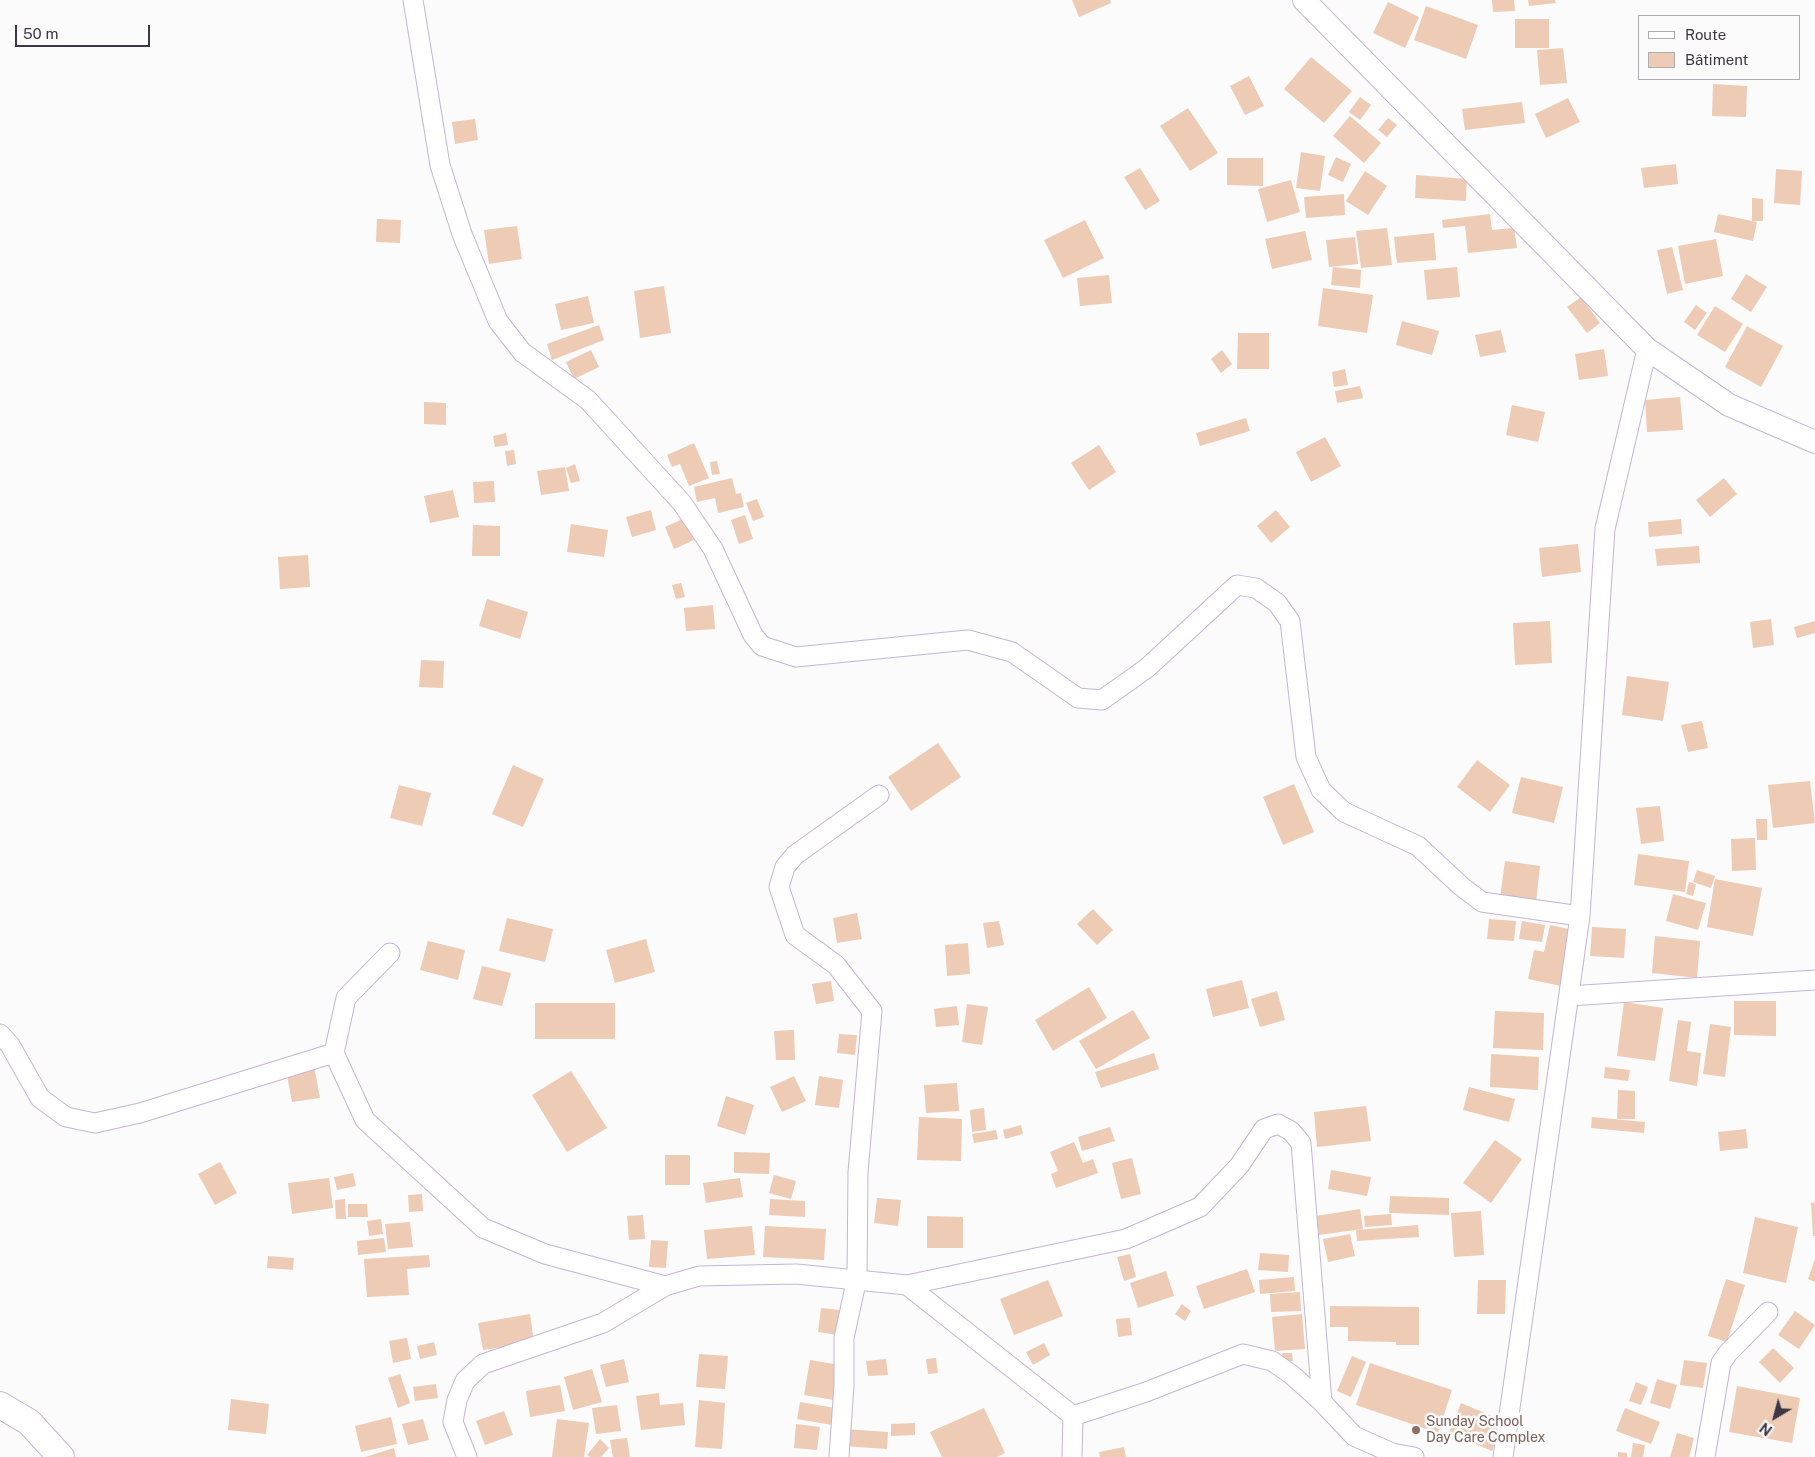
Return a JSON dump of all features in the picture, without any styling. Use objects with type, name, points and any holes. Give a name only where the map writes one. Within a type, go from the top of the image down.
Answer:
[{"type":"main road","points":[[0,1405],[30,1422],[61,1457]]},
{"type":"street","points":[[413,0],[440,165],[462,234],[498,321],[522,352],[588,400],[682,503],[713,549],[753,635],[762,646],[796,657],[968,640],[1012,652],[1078,698],[1102,700],[1147,668],[1237,585],[1256,588],[1277,603],[1290,622],[1306,757],[1321,790],[1344,812],[1418,846],[1461,886],[1482,902],[1580,916]]},
{"type":"street","points":[[1304,0],[1646,349],[1729,405],[1815,442]]},
{"type":"street","points":[[1503,1457],[1580,916],[1605,529],[1646,349]]},
{"type":"street","points":[[839,1457],[844,1385],[844,1338],[857,1278],[858,1172],[872,1011],[836,965],[795,935],[779,887],[785,867],[795,855],[879,795]]},
{"type":"street","points":[[390,953],[346,998],[334,1053],[365,1120],[483,1228],[545,1254],[664,1286]]},
{"type":"street","points":[[1569,996],[1815,980]]},
{"type":"street","points":[[0,1034],[10,1045],[40,1098],[66,1117],[95,1123],[140,1113],[334,1053]]},
{"type":"street","points":[[467,1457],[453,1422],[457,1400],[465,1381],[483,1364],[603,1322],[664,1286],[699,1276],[796,1274],[907,1284],[1126,1239],[1200,1207],[1239,1166],[1264,1129],[1278,1124],[1291,1131],[1301,1143],[1322,1402]]},
{"type":"street","points":[[907,1284],[1073,1416]]},
{"type":"street","points":[[1705,1457],[1721,1363],[1728,1353],[1768,1312]]},
{"type":"street","points":[[1073,1416],[1146,1392],[1243,1354],[1272,1361],[1292,1375],[1322,1402],[1354,1436],[1392,1453],[1414,1457]]},
{"type":"street","points":[[1072,1457],[1073,1416]]},
{"type":"building","points":[[1072,0],[1110,0],[1111,3],[1079,17]]},
{"type":"building","points":[[1492,0],[1514,0],[1515,11],[1493,12]]},
{"type":"building","points":[[1528,0],[1555,0],[1556,3],[1529,6]]},
{"type":"building","points":[[1388,2],[1419,17],[1405,48],[1373,33]]},
{"type":"building","points":[[1426,6],[1478,25],[1466,59],[1414,40]]},
{"type":"building","points":[[1515,19],[1549,19],[1549,48],[1515,48]]},
{"type":"building","points":[[1563,48],[1567,83],[1540,85],[1537,50]]},
{"type":"building","points":[[1311,57],[1352,91],[1324,123],[1284,89]]},
{"type":"building","points":[[1249,76],[1264,106],[1245,115],[1230,86]]},
{"type":"building","points":[[1713,84],[1747,86],[1746,117],[1712,116]]},
{"type":"building","points":[[1360,97],[1371,105],[1360,120],[1349,112]]},
{"type":"building","points":[[1568,98],[1580,122],[1546,138],[1535,114]]},
{"type":"building","points":[[1522,102],[1525,123],[1465,130],[1462,109]]},
{"type":"building","points":[[1188,108],[1218,153],[1190,171],[1160,126]]},
{"type":"building","points":[[1350,116],[1381,143],[1364,163],[1333,136]]},
{"type":"building","points":[[1388,118],[1397,125],[1387,137],[1378,130]]},
{"type":"building","points":[[475,119],[478,140],[455,144],[452,122]]},
{"type":"building","points":[[1301,152],[1325,156],[1320,191],[1296,188]]},
{"type":"building","points":[[1336,157],[1351,164],[1343,182],[1328,175]]},
{"type":"building","points":[[1227,158],[1263,158],[1263,186],[1227,185]]},
{"type":"building","points":[[1676,164],[1678,184],[1644,188],[1641,168]]},
{"type":"building","points":[[1140,168],[1160,201],[1145,210],[1124,177]]},
{"type":"building","points":[[1776,169],[1802,171],[1800,205],[1774,203]]},
{"type":"building","points":[[1365,171],[1387,186],[1368,215],[1346,201]]},
{"type":"building","points":[[1416,175],[1467,179],[1466,201],[1415,198]]},
{"type":"building","points":[[1291,180],[1300,212],[1267,222],[1258,189]]},
{"type":"building","points":[[1344,194],[1345,215],[1306,218],[1304,197]]},
{"type":"building","points":[[1752,198],[1763,199],[1763,221],[1752,221]]},
{"type":"building","points":[[1490,214],[1492,230],[1514,228],[1517,248],[1468,253],[1465,226],[1443,228],[1442,220]]},
{"type":"building","points":[[1718,214],[1757,222],[1753,241],[1714,232]]},
{"type":"building","points":[[377,219],[401,220],[400,243],[376,242]]},
{"type":"building","points":[[1085,220],[1104,258],[1063,278],[1044,240]]},
{"type":"building","points":[[517,226],[522,259],[489,264],[484,230]]},
{"type":"building","points":[[1387,228],[1392,265],[1361,268],[1356,231]]},
{"type":"building","points":[[1305,231],[1312,260],[1272,269],[1265,239]]},
{"type":"building","points":[[1434,233],[1436,260],[1397,263],[1394,237]]},
{"type":"building","points":[[1355,237],[1358,264],[1329,267],[1326,240]]},
{"type":"building","points":[[1716,239],[1723,276],[1685,284],[1678,246]]},
{"type":"building","points":[[1672,247],[1683,290],[1667,294],[1657,250]]},
{"type":"building","points":[[1333,267],[1361,270],[1360,288],[1331,285]]},
{"type":"building","points":[[1457,267],[1460,297],[1427,300],[1424,270]]},
{"type":"building","points":[[1746,274],[1767,287],[1751,312],[1731,299]]},
{"type":"building","points":[[1109,275],[1112,303],[1080,306],[1077,278]]},
{"type":"building","points":[[664,286],[671,333],[640,338],[634,291]]},
{"type":"building","points":[[1323,288],[1373,295],[1367,333],[1318,326]]},
{"type":"building","points":[[588,296],[594,323],[561,330],[555,304]]},
{"type":"building","points":[[1581,297],[1600,323],[1587,333],[1567,307]]},
{"type":"building","points":[[1696,305],[1707,313],[1695,330],[1684,322]]},
{"type":"building","points":[[1715,306],[1743,324],[1725,352],[1697,335]]},
{"type":"building","points":[[1402,321],[1439,331],[1432,355],[1396,345]]},
{"type":"building","points":[[599,325],[604,340],[552,360],[547,344]]},
{"type":"building","points":[[1747,326],[1783,346],[1761,387],[1725,367]]},
{"type":"building","points":[[1501,330],[1506,352],[1480,357],[1475,335]]},
{"type":"building","points":[[1238,333],[1269,333],[1269,369],[1237,369]]},
{"type":"building","points":[[1604,349],[1608,376],[1579,380],[1575,354]]},
{"type":"building","points":[[591,350],[599,367],[574,379],[566,362]]},
{"type":"building","points":[[1222,350],[1232,364],[1221,373],[1211,359]]},
{"type":"building","points":[[1345,369],[1348,385],[1334,387],[1332,372]]},
{"type":"building","points":[[1360,386],[1363,398],[1337,403],[1335,391]]},
{"type":"building","points":[[1680,397],[1683,430],[1647,432],[1645,400]]},
{"type":"building","points":[[424,402],[446,403],[446,425],[424,424]]},
{"type":"building","points":[[1512,405],[1545,412],[1538,442],[1506,435]]},
{"type":"building","points":[[1246,418],[1250,431],[1200,446],[1196,433]]},
{"type":"building","points":[[506,433],[508,445],[495,447],[493,436]]},
{"type":"building","points":[[1325,437],[1341,466],[1311,482],[1296,452]]},
{"type":"building","points":[[694,443],[709,478],[689,486],[680,464],[672,467],[667,455]]},
{"type":"building","points":[[1099,445],[1116,472],[1089,490],[1071,463]]},
{"type":"building","points":[[514,450],[516,464],[507,466],[505,451]]},
{"type":"building","points":[[717,461],[720,474],[712,475],[710,462]]},
{"type":"building","points":[[575,464],[580,481],[571,483],[566,468]]},
{"type":"building","points":[[565,467],[569,491],[541,495],[537,471]]},
{"type":"building","points":[[732,478],[736,494],[741,493],[744,507],[718,513],[715,498],[697,502],[694,487]]},
{"type":"building","points":[[1724,478],[1737,494],[1710,517],[1696,500]]},
{"type":"building","points":[[494,481],[495,502],[474,503],[473,482]]},
{"type":"building","points":[[453,490],[459,517],[430,523],[424,496]]},
{"type":"building","points":[[757,499],[764,517],[753,521],[746,503]]},
{"type":"building","points":[[651,510],[656,530],[632,537],[626,517]]},
{"type":"building","points":[[1276,510],[1290,527],[1271,543],[1257,526]]},
{"type":"building","points":[[745,515],[753,539],[739,544],[731,520]]},
{"type":"building","points":[[685,518],[694,540],[674,549],[665,527]]},
{"type":"building","points":[[1681,519],[1682,534],[1649,537],[1648,522]]},
{"type":"building","points":[[571,524],[608,530],[604,557],[567,552]]},
{"type":"building","points":[[473,525],[500,526],[500,556],[472,556]]},
{"type":"building","points":[[1578,544],[1581,572],[1542,577],[1539,548]]},
{"type":"building","points":[[1699,546],[1700,563],[1657,566],[1655,549]]},
{"type":"building","points":[[308,555],[310,587],[280,589],[278,557]]},
{"type":"building","points":[[681,583],[685,597],[676,599],[672,585]]},
{"type":"building","points":[[487,599],[528,612],[520,639],[479,626]]},
{"type":"building","points":[[713,605],[715,629],[686,631],[684,608]]},
{"type":"building","points":[[1771,619],[1774,645],[1753,648],[1750,622]]},
{"type":"building","points":[[1550,621],[1552,663],[1515,665],[1513,623]]},
{"type":"building","points":[[1815,621],[1815,633],[1797,638],[1794,627]]},
{"type":"building","points":[[421,660],[444,661],[443,688],[419,687]]},
{"type":"building","points":[[1627,676],[1669,682],[1663,721],[1622,715]]},
{"type":"building","points":[[1702,721],[1708,748],[1688,752],[1681,725]]},
{"type":"building","points":[[938,743],[961,777],[911,811],[888,777]]},
{"type":"building","points":[[1477,760],[1510,785],[1490,812],[1457,787]]},
{"type":"building","points":[[513,765],[544,779],[523,827],[492,814]]},
{"type":"building","points":[[1521,777],[1563,787],[1554,823],[1512,813]]},
{"type":"building","points":[[1810,781],[1815,823],[1773,828],[1768,785]]},
{"type":"building","points":[[1294,784],[1314,832],[1283,845],[1263,797]]},
{"type":"building","points":[[399,785],[431,793],[422,826],[390,818]]},
{"type":"building","points":[[1660,806],[1664,841],[1641,844],[1636,808]]},
{"type":"building","points":[[1756,819],[1767,819],[1767,840],[1757,840]]},
{"type":"building","points":[[1755,838],[1756,870],[1732,871],[1731,839]]},
{"type":"building","points":[[1638,854],[1689,861],[1685,892],[1634,885]]},
{"type":"building","points":[[1505,861],[1540,866],[1536,902],[1500,898]]},
{"type":"building","points":[[1697,870],[1715,876],[1711,888],[1693,882]]},
{"type":"building","points":[[1715,879],[1762,888],[1753,936],[1707,927]]},
{"type":"building","points":[[1689,882],[1696,884],[1693,896],[1686,894]]},
{"type":"building","points":[[1673,894],[1706,903],[1698,930],[1666,921]]},
{"type":"building","points":[[1093,909],[1113,930],[1097,945],[1077,924]]},
{"type":"building","points":[[857,913],[862,939],[837,943],[833,918]]},
{"type":"building","points":[[507,918],[553,929],[545,962],[499,951]]},
{"type":"building","points":[[1489,919],[1516,921],[1514,941],[1487,939]]},
{"type":"building","points":[[999,921],[1004,945],[987,948],[983,923]]},
{"type":"building","points":[[1522,921],[1545,925],[1542,942],[1519,939]]},
{"type":"building","points":[[1550,925],[1573,930],[1561,986],[1528,979],[1534,950],[1544,952]]},
{"type":"building","points":[[1592,927],[1626,929],[1624,958],[1590,956]]},
{"type":"building","points":[[1655,936],[1700,941],[1697,978],[1652,973]]},
{"type":"building","points":[[646,939],[655,972],[615,983],[606,950]]},
{"type":"building","points":[[428,941],[465,950],[458,980],[420,970]]},
{"type":"building","points":[[968,943],[970,974],[947,976],[945,945]]},
{"type":"building","points":[[482,966],[511,973],[502,1006],[473,999]]},
{"type":"building","points":[[1242,980],[1249,1008],[1213,1017],[1206,989]]},
{"type":"building","points":[[831,981],[834,1001],[816,1004],[812,984]]},
{"type":"building","points":[[1089,987],[1107,1018],[1053,1051],[1035,1020]]},
{"type":"building","points":[[1277,991],[1285,1020],[1260,1027],[1251,999]]},
{"type":"building","points":[[1734,1001],[1776,1001],[1776,1036],[1734,1035]]},
{"type":"building","points":[[1624,1002],[1663,1008],[1655,1061],[1617,1056]]},
{"type":"building","points":[[535,1003],[615,1003],[615,1039],[535,1039]]},
{"type":"building","points":[[967,1004],[988,1007],[982,1045],[962,1042]]},
{"type":"building","points":[[957,1006],[959,1025],[936,1027],[934,1009]]},
{"type":"building","points":[[1133,1010],[1150,1038],[1096,1069],[1079,1041]]},
{"type":"building","points":[[1495,1011],[1544,1013],[1543,1050],[1493,1048]]},
{"type":"building","points":[[1678,1020],[1691,1022],[1687,1051],[1701,1053],[1697,1086],[1669,1081]]},
{"type":"building","points":[[1710,1024],[1731,1027],[1725,1077],[1703,1074]]},
{"type":"building","points":[[794,1030],[795,1060],[776,1060],[774,1031]]},
{"type":"building","points":[[839,1034],[857,1035],[855,1055],[837,1053]]},
{"type":"building","points":[[1154,1053],[1159,1069],[1101,1088],[1095,1072]]},
{"type":"building","points":[[1491,1054],[1539,1057],[1538,1090],[1490,1087]]},
{"type":"building","points":[[314,1066],[320,1098],[292,1102],[286,1070]]},
{"type":"building","points":[[1605,1067],[1630,1070],[1628,1081],[1604,1078]]},
{"type":"building","points":[[571,1071],[607,1128],[567,1152],[532,1095]]},
{"type":"building","points":[[794,1076],[806,1101],[782,1112],[770,1087]]},
{"type":"building","points":[[819,1076],[843,1080],[839,1108],[815,1105]]},
{"type":"building","points":[[957,1083],[959,1111],[926,1113],[924,1085]]},
{"type":"building","points":[[1469,1087],[1515,1099],[1509,1122],[1463,1110]]},
{"type":"building","points":[[1618,1090],[1635,1091],[1635,1119],[1617,1119]]},
{"type":"building","points":[[726,1096],[754,1105],[745,1135],[717,1126]]},
{"type":"building","points":[[1366,1106],[1371,1141],[1317,1147],[1314,1112]]},
{"type":"building","points":[[984,1108],[986,1130],[972,1132],[970,1110]]},
{"type":"building","points":[[919,1117],[962,1119],[961,1161],[917,1160]]},
{"type":"building","points":[[1592,1117],[1645,1122],[1644,1133],[1591,1128]]},
{"type":"building","points":[[1021,1125],[1023,1134],[1005,1139],[1003,1130]]},
{"type":"building","points":[[1110,1127],[1115,1141],[1082,1151],[1078,1137]]},
{"type":"building","points":[[1746,1129],[1748,1148],[1720,1151],[1718,1132]]},
{"type":"building","points":[[996,1130],[998,1139],[974,1143],[972,1134]]},
{"type":"building","points":[[1495,1140],[1522,1159],[1491,1203],[1463,1183]]},
{"type":"building","points":[[1074,1142],[1083,1163],[1093,1159],[1098,1173],[1056,1188],[1051,1174],[1058,1171],[1050,1152]]},
{"type":"building","points":[[734,1152],[770,1153],[769,1174],[734,1173]]},
{"type":"building","points":[[665,1155],[690,1155],[690,1185],[665,1185]]},
{"type":"building","points":[[1132,1158],[1141,1194],[1121,1199],[1112,1163]]},
{"type":"building","points":[[220,1162],[237,1193],[215,1205],[198,1174]]},
{"type":"building","points":[[1331,1170],[1371,1177],[1367,1196],[1328,1189]]},
{"type":"building","points":[[353,1173],[356,1186],[337,1190],[334,1177]]},
{"type":"building","points":[[774,1175],[796,1181],[791,1199],[769,1193]]},
{"type":"building","points":[[329,1178],[333,1208],[292,1214],[288,1183]]},
{"type":"building","points":[[740,1178],[743,1197],[706,1203],[703,1183]]},
{"type":"building","points":[[422,1194],[423,1211],[409,1212],[408,1195]]},
{"type":"building","points":[[1390,1196],[1449,1198],[1449,1215],[1389,1213]]},
{"type":"building","points":[[877,1198],[901,1200],[898,1226],[874,1223]]},
{"type":"building","points":[[345,1199],[346,1219],[336,1219],[335,1200]]},
{"type":"building","points":[[770,1199],[805,1201],[805,1217],[769,1215]]},
{"type":"building","points":[[1815,1202],[1815,1236],[1813,1236],[1811,1203]]},
{"type":"building","points":[[348,1204],[367,1204],[368,1217],[348,1217]]},
{"type":"building","points":[[1360,1209],[1363,1229],[1319,1235],[1316,1216]]},
{"type":"building","points":[[1481,1211],[1484,1255],[1454,1257],[1451,1213]]},
{"type":"building","points":[[1391,1214],[1392,1225],[1365,1227],[1364,1216]]},
{"type":"building","points":[[643,1215],[645,1239],[629,1240],[627,1216]]},
{"type":"building","points":[[927,1216],[963,1217],[963,1248],[927,1248]]},
{"type":"building","points":[[1755,1217],[1798,1227],[1786,1283],[1743,1273]]},
{"type":"building","points":[[381,1219],[383,1234],[369,1236],[367,1221]]},
{"type":"building","points":[[410,1222],[413,1247],[388,1249],[385,1224]]},
{"type":"building","points":[[1418,1225],[1419,1237],[1357,1241],[1356,1230]]},
{"type":"building","points":[[752,1226],[755,1255],[707,1259],[704,1230]]},
{"type":"building","points":[[765,1226],[826,1229],[824,1260],[763,1257]]},
{"type":"building","points":[[1350,1234],[1355,1256],[1328,1262],[1323,1239]]},
{"type":"building","points":[[384,1238],[386,1252],[358,1255],[357,1241]]},
{"type":"building","points":[[651,1240],[668,1241],[666,1268],[649,1267]]},
{"type":"building","points":[[1260,1253],[1289,1255],[1288,1272],[1258,1270]]},
{"type":"building","points":[[1130,1254],[1136,1277],[1124,1281],[1117,1257]]},
{"type":"building","points":[[429,1255],[430,1267],[407,1269],[409,1295],[367,1297],[364,1259]]},
{"type":"building","points":[[268,1256],[294,1258],[293,1270],[267,1268]]},
{"type":"building","points":[[1815,1259],[1815,1282],[1808,1279]]},
{"type":"building","points":[[1247,1269],[1255,1292],[1204,1309],[1196,1286]]},
{"type":"building","points":[[1166,1271],[1174,1296],[1138,1308],[1130,1283]]},
{"type":"building","points":[[1294,1277],[1295,1291],[1260,1294],[1259,1280]]},
{"type":"building","points":[[1726,1279],[1745,1285],[1727,1342],[1708,1336]]},
{"type":"building","points":[[1048,1280],[1063,1316],[1014,1335],[1000,1299]]},
{"type":"building","points":[[1478,1280],[1506,1280],[1505,1314],[1477,1314]]},
{"type":"building","points":[[1300,1292],[1301,1311],[1271,1312],[1270,1294]]},
{"type":"building","points":[[1182,1304],[1191,1311],[1185,1321],[1175,1314]]},
{"type":"building","points":[[1330,1306],[1419,1307],[1419,1345],[1396,1345],[1396,1342],[1348,1341],[1348,1327],[1330,1327]]},
{"type":"building","points":[[821,1308],[841,1310],[838,1335],[818,1332]]},
{"type":"building","points":[[1795,1311],[1815,1325],[1799,1349],[1778,1335]]},
{"type":"building","points":[[530,1314],[534,1342],[483,1350],[478,1323]]},
{"type":"building","points":[[1302,1314],[1305,1349],[1275,1351],[1272,1317]]},
{"type":"building","points":[[1130,1318],[1132,1335],[1118,1337],[1116,1319]]},
{"type":"building","points":[[407,1338],[411,1359],[393,1363],[389,1341]]},
{"type":"building","points":[[434,1342],[437,1355],[420,1359],[417,1346]]},
{"type":"building","points":[[1044,1343],[1050,1355],[1033,1365],[1026,1352]]},
{"type":"building","points":[[1773,1348],[1794,1368],[1780,1383],[1759,1362]]},
{"type":"building","points":[[1282,1353],[1292,1353],[1293,1361],[1283,1362]]},
{"type":"building","points":[[699,1354],[728,1356],[725,1389],[696,1387]]},
{"type":"building","points":[[1352,1356],[1366,1362],[1351,1397],[1337,1391]]},
{"type":"building","points":[[936,1358],[938,1373],[928,1374],[926,1359]]},
{"type":"building","points":[[624,1359],[629,1382],[606,1387],[600,1365]]},
{"type":"building","points":[[886,1359],[888,1375],[868,1376],[866,1361]]},
{"type":"building","points":[[810,1360],[840,1365],[834,1400],[804,1395]]},
{"type":"building","points":[[1684,1360],[1707,1363],[1703,1388],[1680,1385]]},
{"type":"building","points":[[1370,1363],[1452,1390],[1438,1433],[1356,1405]]},
{"type":"building","points":[[592,1369],[602,1402],[573,1410],[564,1377]]},
{"type":"building","points":[[400,1374],[410,1403],[398,1408],[388,1378]]},
{"type":"building","points":[[1657,1379],[1677,1385],[1670,1409],[1650,1403]]},
{"type":"building","points":[[1636,1382],[1648,1387],[1641,1405],[1629,1401]]},
{"type":"building","points":[[436,1384],[438,1398],[415,1401],[413,1387]]},
{"type":"building","points":[[560,1385],[565,1411],[530,1417],[526,1391]]},
{"type":"building","points":[[1737,1386],[1800,1398],[1792,1443],[1729,1432]]},
{"type":"building","points":[[659,1393],[660,1405],[683,1403],[685,1425],[641,1430],[636,1396]]},
{"type":"building","points":[[231,1399],[269,1404],[266,1434],[228,1430]]},
{"type":"building","points":[[699,1400],[725,1403],[722,1449],[695,1447]]},
{"type":"building","points":[[800,1402],[835,1408],[832,1425],[797,1419]]},
{"type":"building","points":[[1461,1403],[1504,1421],[1492,1451],[1449,1433]]},
{"type":"building","points":[[617,1405],[621,1431],[596,1434],[592,1408]]},
{"type":"building","points":[[984,1408],[1005,1453],[997,1457],[942,1457],[930,1432]]},
{"type":"building","points":[[1625,1408],[1660,1422],[1651,1444],[1616,1431]]},
{"type":"building","points":[[504,1411],[513,1435],[485,1445],[476,1421]]},
{"type":"building","points":[[391,1417],[397,1444],[361,1452],[355,1426]]},
{"type":"building","points":[[423,1419],[429,1440],[408,1445],[402,1424]]},
{"type":"building","points":[[557,1419],[589,1423],[584,1457],[552,1457]]},
{"type":"building","points":[[915,1423],[915,1435],[891,1436],[891,1424]]},
{"type":"building","points":[[796,1424],[820,1427],[817,1450],[794,1448]]},
{"type":"building","points":[[844,1429],[888,1432],[887,1449],[843,1446]]},
{"type":"building","points":[[1677,1433],[1694,1438],[1689,1457],[1670,1457]]},
{"type":"building","points":[[627,1438],[630,1457],[613,1457],[610,1440]]},
{"type":"building","points":[[600,1439],[609,1448],[601,1457],[590,1457],[587,1455]]},
{"type":"building","points":[[1633,1443],[1645,1445],[1643,1457],[1631,1457]]},
{"type":"building","points":[[1124,1447],[1126,1457],[1100,1457],[1099,1452]]},
{"type":"building","points":[[394,1448],[396,1457],[365,1457]]},
{"type":"building","points":[[1618,1452],[1627,1453],[1627,1457],[1618,1457]]},
{"type":"place","name":"Sunday School Day Care Complex","points":[[1416,1430]]}]
